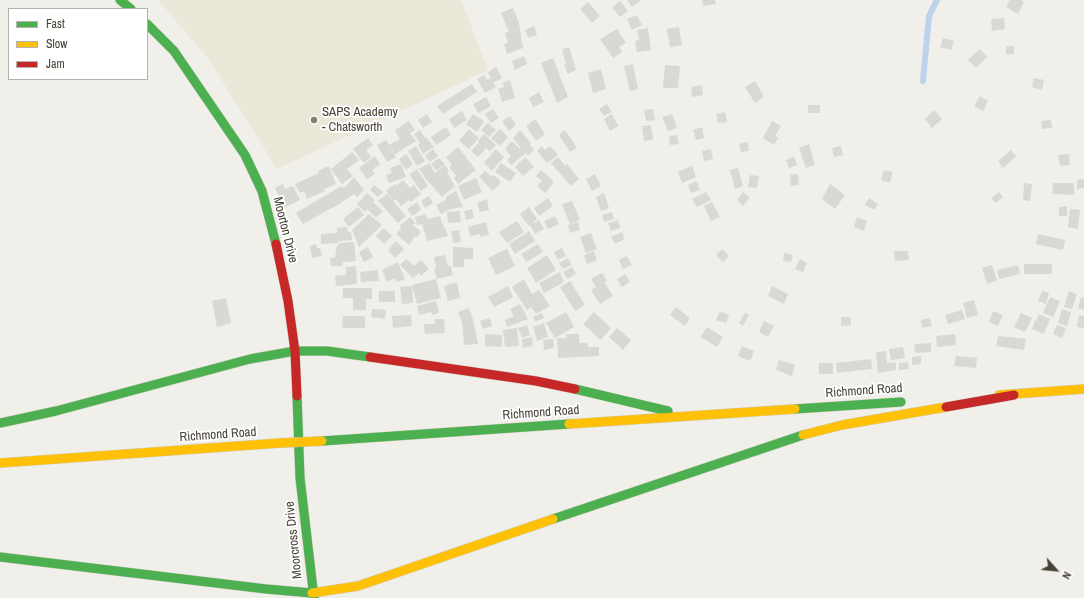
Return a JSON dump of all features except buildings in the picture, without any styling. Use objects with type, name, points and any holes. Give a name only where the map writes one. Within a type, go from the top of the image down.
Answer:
[{"type":"main road","points":[[120,0],[130,8]]},
{"type":"main road","name":"Moorton Drive","points":[[148,25],[174,52],[198,85],[245,155],[262,191],[273,229],[288,301],[295,351],[300,478]]},
{"type":"main road","points":[[0,423],[56,411],[250,359],[295,351],[327,351],[536,381],[604,394],[687,416]]},
{"type":"main road","points":[[934,400],[1084,389]]},
{"type":"main road","points":[[0,557],[314,596],[358,586],[795,437],[842,425],[1014,394]]},
{"type":"main road","name":"Richmond Road","points":[[0,463],[911,401]]},
{"type":"main road","name":"Moorcross Drive","points":[[300,478],[314,596]]},
{"type":"shaded area","name":"SAPS Academy - Chatsworth","points":[[158,0],[461,0],[488,70],[277,169],[207,57]]},
{"type":"waterway","points":[[923,81],[929,16],[937,0]]},
{"type":"traffic: fast","points":[[120,0],[130,8]]},
{"type":"traffic: fast","points":[[148,25],[174,51],[245,155],[262,191],[276,244]]},
{"type":"traffic: fast","points":[[0,423],[56,411],[250,359],[295,351],[327,351],[370,357]]},
{"type":"traffic: fast","points":[[575,389],[668,411]]},
{"type":"traffic: fast","points":[[297,396],[300,478],[314,598]]},
{"type":"traffic: fast","points":[[795,409],[901,402]]},
{"type":"traffic: fast","points":[[322,441],[569,424]]},
{"type":"traffic: fast","points":[[553,519],[803,435]]},
{"type":"traffic: fast","points":[[0,557],[266,589],[312,593]]},
{"type":"traffic: slow","points":[[999,395],[1084,389]]},
{"type":"traffic: slow","points":[[803,435],[842,425],[946,407]]},
{"type":"traffic: slow","points":[[569,424],[795,409]]},
{"type":"traffic: slow","points":[[280,443],[322,441]]},
{"type":"traffic: slow","points":[[0,463],[280,443]]},
{"type":"traffic: slow","points":[[312,593],[358,586],[553,519]]},
{"type":"traffic: jam","points":[[276,244],[288,301],[295,351],[297,396]]},
{"type":"traffic: jam","points":[[370,357],[536,381],[575,389]]},
{"type":"traffic: jam","points":[[946,407],[1014,395]]},
{"type":"place","name":"SAPS Academy - Chatsworth","points":[[314,120]]}]
